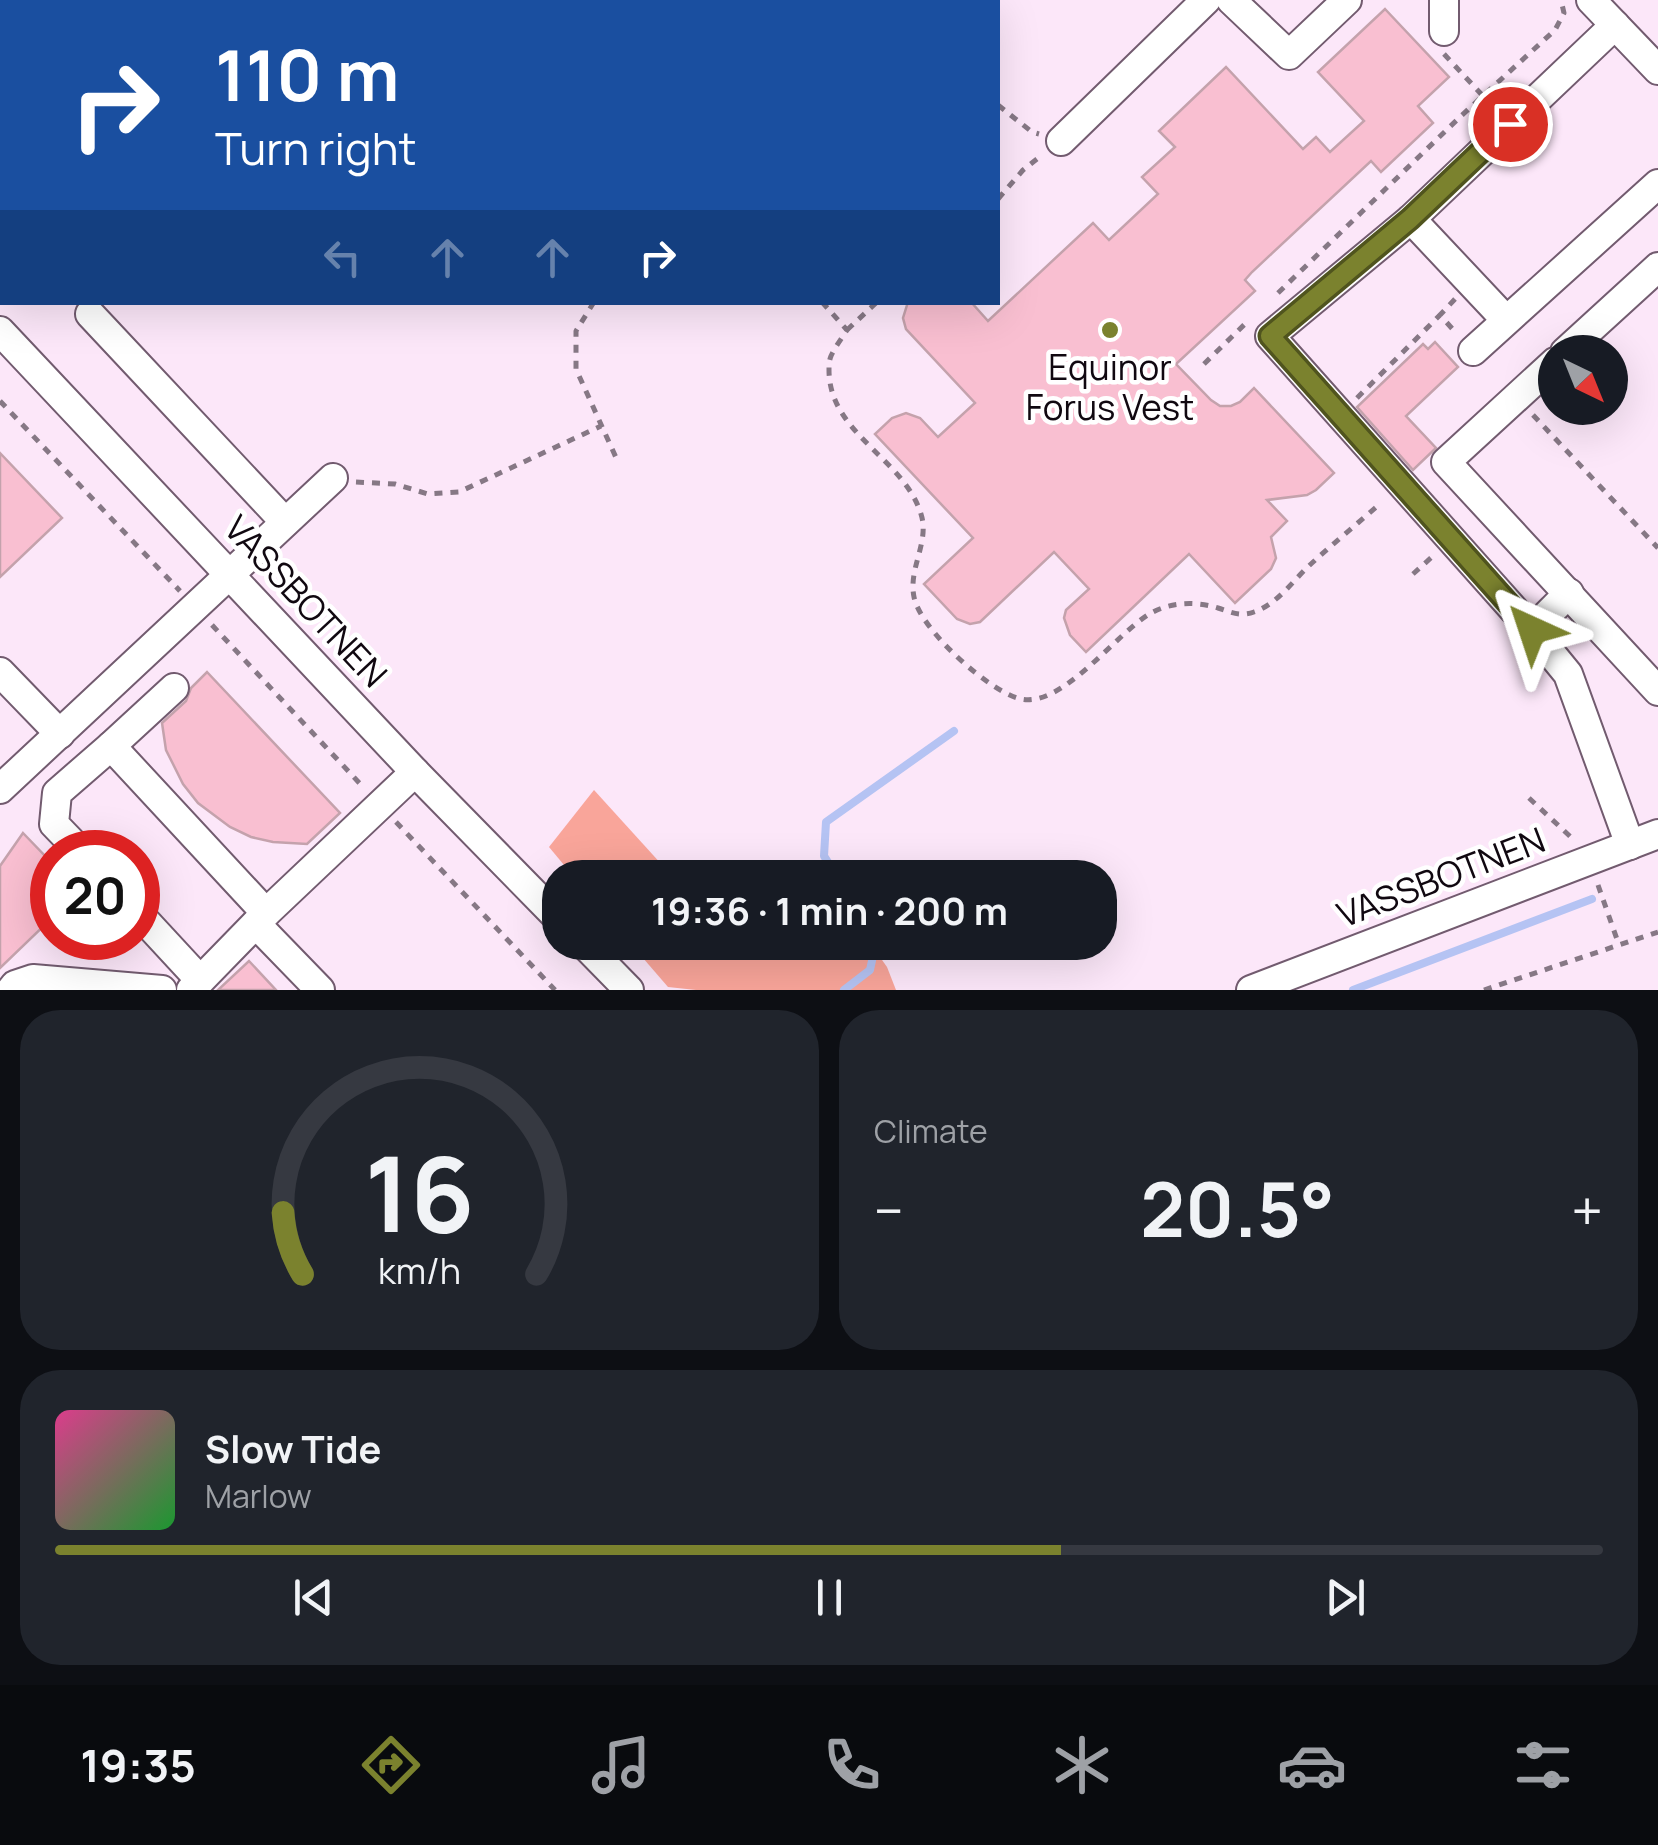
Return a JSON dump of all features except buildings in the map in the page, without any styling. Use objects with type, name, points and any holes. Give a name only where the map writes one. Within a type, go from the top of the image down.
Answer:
[{"type":"street","points":[[1060,141],[1206,0]]},
{"type":"street","points":[[1231,0],[1290,55],[1347,0]]},
{"type":"street","points":[[1444,0],[1444,30]]},
{"type":"street","points":[[1591,0],[1658,70]]},
{"type":"street","points":[[1615,25],[1410,219],[1270,336],[1568,674],[1630,845]]},
{"type":"street","points":[[1473,351],[1658,184]]},
{"type":"street","points":[[1410,219],[1506,320]]},
{"type":"street","points":[[1584,335],[1658,267]]},
{"type":"street","points":[[90,314],[284,522]]},
{"type":"street","name":"VASSBOTNEN","points":[[0,331],[542,902]]},
{"type":"street","points":[[1538,378],[1446,462],[1658,690]]},
{"type":"street","points":[[0,789],[332,478]]},
{"type":"street","points":[[1532,630],[1570,594]]},
{"type":"street","points":[[0,672],[60,734]]},
{"type":"street","points":[[60,830],[54,824],[57,793],[174,688]]},
{"type":"street","points":[[111,746],[320,990]]},
{"type":"street","points":[[160,940],[196,985],[415,772]]},
{"type":"street","name":"VASSBOTNEN","points":[[1262,988],[1658,834]]},
{"type":"street","points":[[599,960],[628,990]]},
{"type":"street","points":[[11,990],[14,985],[32,979],[162,990]]},
{"type":"path","points":[[1269,301],[1550,34],[1564,13],[1561,0]]},
{"type":"path","points":[[1444,30],[1439,49],[1483,96]]},
{"type":"path","points":[[1000,108],[1032,132],[1060,141]]},
{"type":"path","points":[[1000,197],[1023,170],[1060,141]]},
{"type":"path","points":[[592,305],[576,331],[576,369],[618,462]]},
{"type":"path","points":[[825,305],[847,330]]},
{"type":"path","points":[[874,305],[847,330],[830,358],[829,383],[850,426],[910,490],[922,517],[923,543],[914,572],[914,598],[946,644],[996,690],[1024,700],[1046,697],[1072,680],[1150,613],[1178,603],[1212,606],[1239,615],[1256,612],[1281,595],[1381,504]]},
{"type":"path","points":[[1204,364],[1255,315]]},
{"type":"path","points":[[1340,414],[1440,316]]},
{"type":"path","points":[[0,401],[556,990]]},
{"type":"path","points":[[332,478],[395,484],[428,494],[459,492],[602,426]]},
{"type":"path","points":[[1529,798],[1581,846]]},
{"type":"path","points":[[1595,877],[1619,946]]},
{"type":"path","points":[[1484,990],[1658,932]]},
{"type":"shaded area","points":[[594,790],[658,860],[560,860],[549,847]]},
{"type":"shaded area","points":[[645,960],[882,960],[896,990],[696,990],[668,987]]},
{"type":"waterway","points":[[827,860],[826,822],[954,731]]},
{"type":"waterway","points":[[1353,990],[1592,899]]},
{"type":"waterway","points":[[844,990],[870,970],[872,960]]},
{"type":"place","name":"Equinor Forus Vest","points":[[1110,330]]},
{"type":"route","points":[[1510,124],[1410,219],[1270,336],[1532,630]]}]
